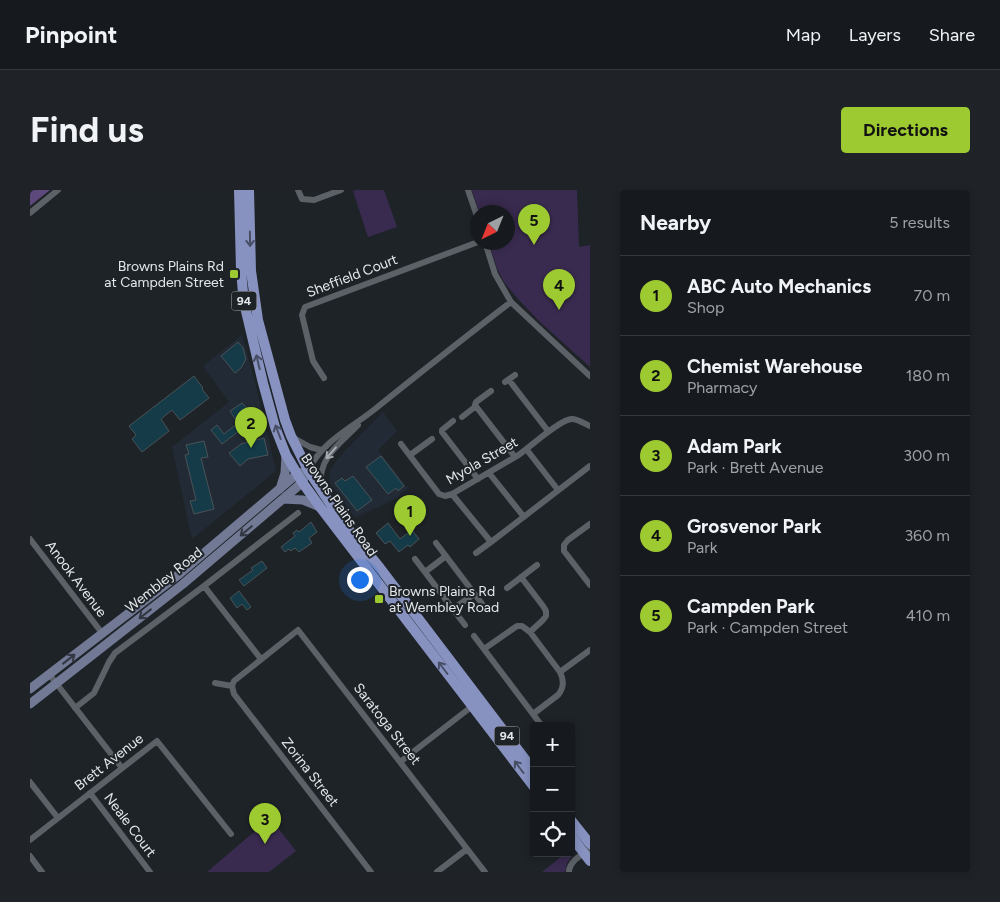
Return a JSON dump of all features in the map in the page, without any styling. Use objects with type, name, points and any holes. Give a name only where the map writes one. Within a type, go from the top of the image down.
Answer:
[{"type":"main road","name":"Browns Plains Road","points":[[239,190],[241,270],[244,302],[270,409],[286,455],[334,525],[476,704],[531,767]]},
{"type":"main road","name":"Browns Plains Road","points":[[250,190],[251,271],[258,320],[291,436],[308,470],[341,520],[380,568],[530,781]]},
{"type":"main road","points":[[280,490],[285,473],[286,455]]},
{"type":"main road","points":[[308,470],[316,494],[331,516],[334,525]]},
{"type":"main road","name":"Wembley Road","points":[[30,704],[183,584],[283,499],[308,470]]},
{"type":"main road","name":"Wembley Road","points":[[30,689],[177,576],[280,490],[300,478]]},
{"type":"main road","points":[[283,499],[303,500],[320,507]]},
{"type":"main road","points":[[575,827],[589,852]]},
{"type":"main road","points":[[575,840],[589,852]]},
{"type":"street","points":[[30,212],[58,190]]},
{"type":"street","points":[[298,190],[302,199],[314,200],[341,190]]},
{"type":"street","points":[[468,190],[473,205]]},
{"type":"street","name":"Sheffield Court","points":[[324,378],[313,361],[302,315],[305,307],[470,245]]},
{"type":"street","points":[[488,250],[495,274],[511,302],[590,376]]},
{"type":"street","name":"Wembley Road","points":[[308,470],[321,450],[339,435],[370,413],[511,302]]},
{"type":"street","points":[[510,379],[548,431]]},
{"type":"street","points":[[462,417],[476,406],[476,402],[491,391]]},
{"type":"street","points":[[476,406],[515,458]]},
{"type":"street","name":"Wembley Road","points":[[320,488],[321,471],[326,459],[370,413]]},
{"type":"street","name":"Myola Street","points":[[401,444],[439,494],[445,496],[452,494],[515,458],[548,431],[568,419],[574,418],[590,426]]},
{"type":"street","points":[[410,455],[453,421]]},
{"type":"street","points":[[442,430],[444,436],[478,479]]},
{"type":"street","points":[[291,436],[310,447],[321,450]]},
{"type":"street","points":[[527,450],[558,490]]},
{"type":"street","points":[[476,554],[590,466]]},
{"type":"street","points":[[489,473],[524,517]]},
{"type":"street","points":[[452,494],[491,542]]},
{"type":"street","name":"Wembley Road","points":[[76,708],[94,693],[115,653],[298,513]]},
{"type":"street","points":[[590,524],[564,545],[564,551],[590,585]]},
{"type":"street","name":"Anook Avenue","points":[[30,539],[102,633]]},
{"type":"street","points":[[436,543],[486,609]]},
{"type":"street","points":[[425,572],[446,556]]},
{"type":"street","points":[[415,559],[465,625]]},
{"type":"street","points":[[506,588],[537,564]]},
{"type":"street","points":[[521,577],[546,611],[544,620],[530,632]]},
{"type":"street","points":[[204,586],[260,659],[234,681],[232,686],[215,683]]},
{"type":"street","points":[[453,610],[474,594]]},
{"type":"street","points":[[484,650],[517,626],[522,626],[530,632],[560,672],[563,684],[558,695],[533,714]]},
{"type":"street","name":"Saratoga Street","points":[[260,659],[298,630],[484,872]]},
{"type":"street","points":[[474,636],[539,722]]},
{"type":"street","points":[[560,672],[588,651],[590,660]]},
{"type":"street","points":[[49,674],[122,768]]},
{"type":"street","name":"Zorina Street","points":[[232,686],[234,694],[370,872]]},
{"type":"street","points":[[400,762],[476,704]]},
{"type":"street","name":"Brett Avenue","points":[[30,840],[157,740],[231,834]]},
{"type":"street","points":[[30,782],[58,818]]},
{"type":"street","name":"Neale Court","points":[[90,793],[150,872]]},
{"type":"street","points":[[437,872],[467,849]]},
{"type":"street","points":[[569,872],[570,864],[589,852]]},
{"type":"street","points":[[30,856],[42,872]]},
{"type":"shaded area","points":[[30,190],[50,190],[30,206]]},
{"type":"shaded area","points":[[384,190],[397,227],[368,237],[353,191]]},
{"type":"shaded area","points":[[472,190],[577,190],[579,247],[590,245],[590,367],[540,322],[517,298],[504,282],[497,268],[491,250],[515,250],[515,205],[477,205]]},
{"type":"shaded area","points":[[242,335],[276,471],[192,539],[172,447],[229,402],[203,366]]},
{"type":"shaded area","points":[[383,412],[397,431],[378,450],[408,488],[397,498],[355,518],[330,483],[330,471],[336,461]]},
{"type":"shaded area","points":[[271,819],[296,851],[269,872],[207,872],[248,837]]},
{"type":"shaded area","points":[[561,857],[571,857],[567,863],[565,872],[542,872]]},
{"type":"building","points":[[238,342],[243,348],[246,359],[241,368],[235,373],[221,356]]},
{"type":"building","points":[[194,376],[209,398],[180,420],[172,410],[161,419],[169,431],[142,452],[132,439],[136,435],[129,426]]},
{"type":"building","points":[[242,403],[256,418],[222,444],[211,430],[217,425],[224,434],[238,423],[230,411]]},
{"type":"building","points":[[264,438],[268,455],[248,459],[240,466],[229,453],[241,444]]},
{"type":"building","points":[[204,441],[208,457],[201,458],[214,509],[194,514],[190,501],[196,500],[185,455],[189,454],[186,445]]},
{"type":"building","points":[[381,456],[404,486],[398,491],[396,488],[388,494],[366,467]]},
{"type":"building","points":[[353,476],[372,500],[357,511],[335,483],[342,478],[345,481]]},
{"type":"building","points":[[311,522],[317,532],[309,538],[312,543],[299,552],[295,548],[285,552],[281,547],[295,536],[293,533],[297,530],[299,532]]},
{"type":"building","points":[[388,523],[400,539],[412,530],[419,539],[410,547],[408,545],[399,552],[390,541],[385,544],[376,533]]},
{"type":"building","points":[[262,561],[267,568],[244,586],[239,580],[253,570],[251,568]]},
{"type":"building","points":[[239,591],[251,607],[247,610],[242,604],[237,608],[230,598]]},
{"type":"place","name":"Campden Park","points":[[534,245]]},
{"type":"place","name":"Browns Plains Rd at Campden Street","points":[[234,274]]},
{"type":"place","name":"Grosvenor Park","points":[[559,310]]},
{"type":"place","name":"Chemist Warehouse","points":[[251,448]]},
{"type":"place","name":"ABC Auto Mechanics","points":[[410,536]]},
{"type":"place","name":"Browns Plains Rd at Wembley Road","points":[[379,599]]},
{"type":"place","name":"Adam Park","points":[[265,844]]}]
